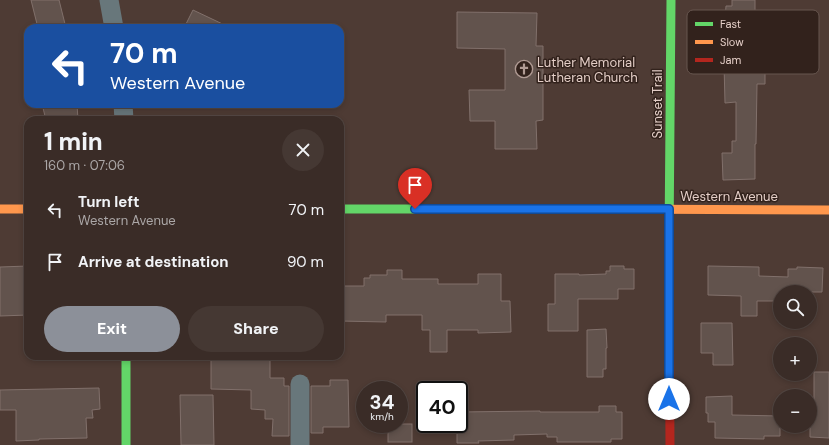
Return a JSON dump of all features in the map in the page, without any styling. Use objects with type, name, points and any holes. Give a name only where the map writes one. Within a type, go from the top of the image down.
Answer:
[{"type":"street","points":[[109,0],[113,24]]},
{"type":"street","name":"Sunset Trail","points":[[670,0],[670,445]]},
{"type":"street","name":"Western Avenue","points":[[344,208],[829,210]]},
{"type":"street","points":[[0,209],[24,209]]},
{"type":"street","points":[[126,360],[126,445]]},
{"type":"street","points":[[300,384],[300,445]]},
{"type":"building","points":[[31,0],[59,0],[65,24],[37,24]]},
{"type":"building","points":[[732,0],[755,0],[755,10],[726,10],[726,6],[732,6]]},
{"type":"building","points":[[193,10],[223,24],[186,24]]},
{"type":"building","name":"Luther Memorial Lutheran Church","points":[[457,12],[537,13],[536,46],[543,46],[543,120],[536,121],[537,149],[495,149],[495,121],[470,121],[469,90],[505,90],[505,49],[457,48]]},
{"type":"building","points":[[724,74],[765,74],[765,84],[757,84],[755,179],[723,180],[722,153],[732,153],[732,141],[736,141],[736,102],[725,103]]},
{"type":"building","points":[[43,108],[77,108],[78,116],[45,116]]},
{"type":"building","points":[[24,266],[24,315],[0,316],[0,267]]},
{"type":"building","points":[[610,266],[624,266],[624,269],[634,269],[634,289],[618,289],[618,299],[578,299],[578,331],[548,331],[548,304],[555,304],[555,274],[606,274],[606,271],[610,271]]},
{"type":"building","points":[[708,266],[759,267],[759,276],[788,277],[788,269],[797,269],[797,267],[823,268],[822,292],[817,292],[817,285],[773,285],[773,301],[757,301],[757,316],[741,316],[741,296],[708,295]]},
{"type":"building","points":[[387,270],[402,270],[402,279],[438,279],[438,284],[478,284],[478,274],[501,274],[501,301],[510,301],[511,332],[478,333],[478,330],[447,330],[447,352],[430,352],[430,330],[422,330],[422,315],[386,315],[386,322],[344,321],[344,286],[364,286],[364,278],[370,278],[370,275],[387,275]]},
{"type":"building","points":[[701,323],[732,323],[733,365],[713,365],[713,353],[701,353]]},
{"type":"building","points":[[606,329],[606,369],[603,369],[603,377],[587,377],[587,330]]},
{"type":"building","points":[[211,360],[270,360],[270,378],[284,378],[284,386],[289,386],[289,436],[272,436],[273,419],[265,419],[265,410],[251,409],[251,390],[211,389]]},
{"type":"building","points":[[817,372],[829,372],[829,438],[810,437],[810,433],[817,433],[817,389],[814,389],[814,381],[817,381]]},
{"type":"building","points":[[330,380],[348,380],[349,427],[323,427],[323,433],[311,433],[311,386],[330,386]]},
{"type":"building","points":[[99,388],[100,409],[92,410],[93,418],[86,418],[87,438],[16,441],[16,410],[0,410],[0,390]]},
{"type":"building","points":[[180,395],[213,395],[214,445],[181,445]]},
{"type":"building","points":[[732,396],[732,415],[773,416],[773,433],[780,433],[780,436],[764,436],[764,439],[715,438],[715,422],[708,422],[708,413],[706,413],[706,397]]},
{"type":"building","points":[[599,406],[616,406],[616,412],[622,412],[622,439],[611,439],[611,442],[557,442],[557,437],[547,437],[547,434],[514,435],[514,440],[457,443],[457,433],[468,433],[468,412],[599,412]]},
{"type":"building","points":[[408,424],[412,424],[412,442],[388,442],[388,433],[408,433]]},
{"type":"traffic: fast","points":[[669,241],[671,0]]},
{"type":"traffic: fast","points":[[344,209],[608,209]]},
{"type":"traffic: fast","points":[[126,360],[126,445]]},
{"type":"traffic: slow","points":[[0,209],[24,209]]},
{"type":"traffic: slow","points":[[608,209],[829,210]]},
{"type":"traffic: jam","points":[[669,241],[670,445]]},
{"type":"place","name":"Luther Memorial Lutheran Church","points":[[524,69]]},
{"type":"route","points":[[415,209],[669,209],[669,399]]}]
